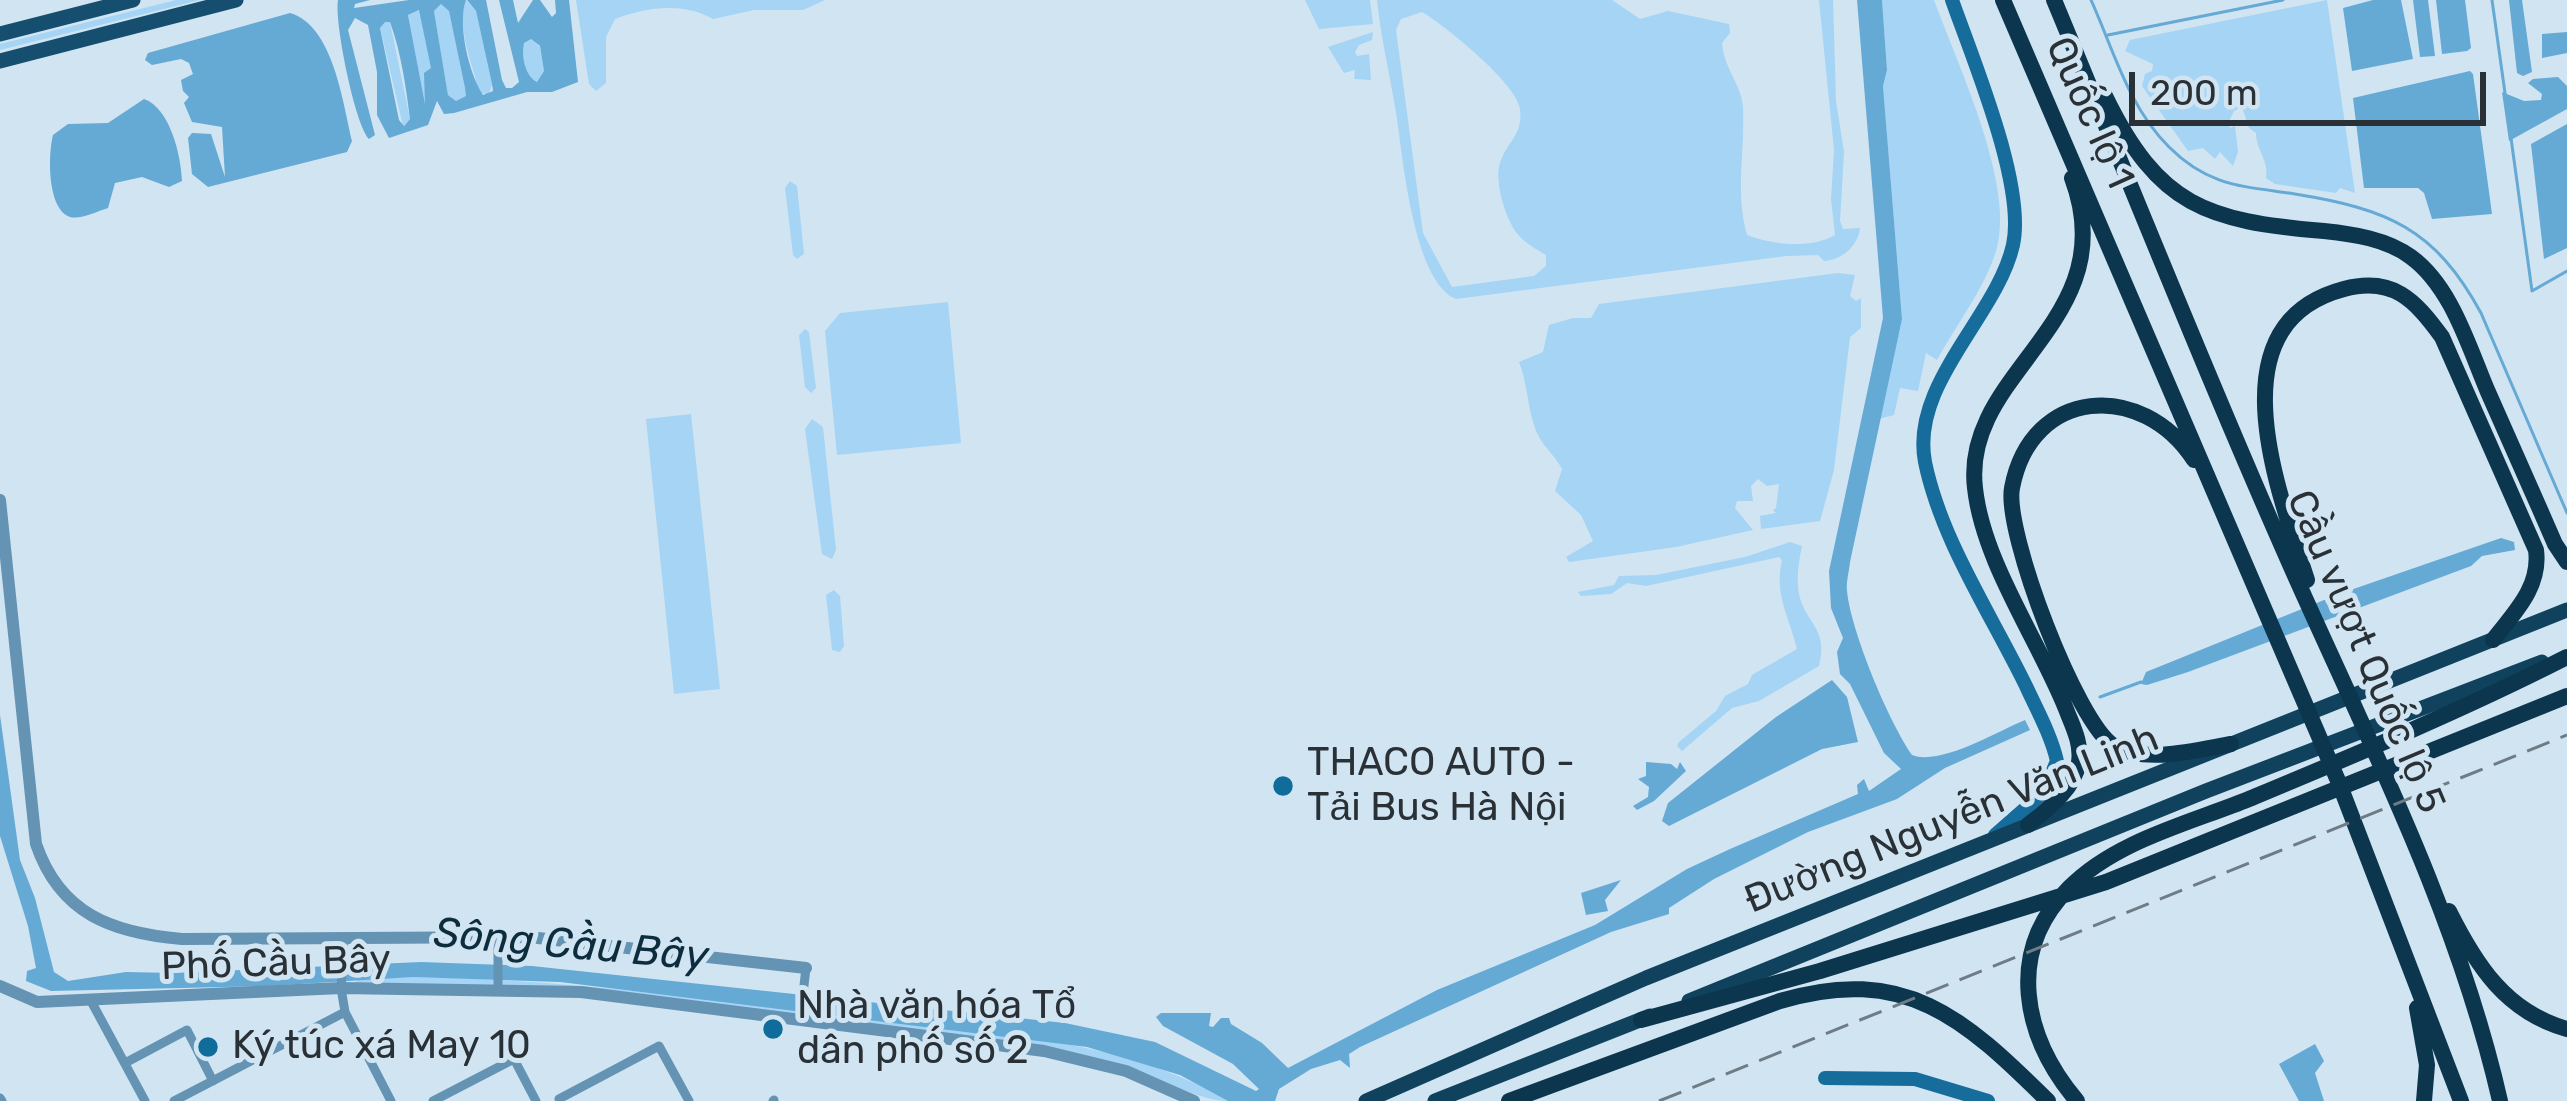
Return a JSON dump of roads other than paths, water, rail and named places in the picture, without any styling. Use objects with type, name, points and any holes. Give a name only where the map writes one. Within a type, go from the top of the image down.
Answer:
[{"type":"highway","name":"Quốc lộ 1","points":[[2002,0],[2114,252]]},
{"type":"highway","points":[[2002,0],[2077,191],[2081,261],[2072,293],[2052,328],[1992,411],[1977,442],[1974,483],[1980,521],[2077,737],[2078,766],[2060,796],[2028,825]]},
{"type":"highway","name":"Quốc lộ 1","points":[[2056,0],[2152,236]]},
{"type":"highway","points":[[2056,0],[2122,131],[2156,177],[2184,200],[2247,224],[2346,233],[2379,242],[2410,256],[2434,280],[2456,318],[2567,562]]},
{"type":"highway","name":"Cầu vượt Quốc lộ 5","points":[[2152,236],[2394,797],[2446,927],[2500,1101]]},
{"type":"highway","name":"Cầu vượt Quốc lộ 5","points":[[2114,252],[2339,783],[2461,1101]]},
{"type":"highway","points":[[2328,646],[2277,484],[2265,426],[2264,385],[2282,331],[2300,310],[2334,291],[2366,283],[2405,296],[2424,312],[2456,363],[2537,559],[2524,600],[2493,640]]},
{"type":"highway","points":[[2231,744],[2172,753],[2124,750],[2103,738],[2028,580],[2011,519],[2012,486],[2022,458],[2044,426],[2059,416],[2112,404],[2139,410],[2170,431],[2202,471],[2255,584]]},
{"type":"highway","name":"Đường Nguyễn Văn Linh","points":[[1366,1101],[1646,978],[2567,610]]},
{"type":"highway","points":[[2077,1101],[2047,1061],[2030,1017],[2026,980],[2036,935],[2057,900],[2089,871],[2137,844],[2462,710],[2567,655]]},
{"type":"highway","name":"Đường Nguyễn Văn Linh","points":[[1436,1101],[2184,800],[2567,655]]},
{"type":"highway","points":[[1641,1020],[1820,971],[2106,882],[2567,696]]},
{"type":"highway","points":[[2394,797],[2497,989],[2522,1010],[2567,1029]]},
{"type":"highway","points":[[2401,944],[2424,1036],[2424,1101]]},
{"type":"highway","points":[[1509,1101],[1749,1012],[1825,990],[1877,988],[1945,1012],[2006,1058],[2048,1101]]},
{"type":"main road","points":[[0,34],[133,0]]},
{"type":"main road","points":[[0,61],[236,0]]},
{"type":"main road","points":[[1952,0],[2008,172],[2015,227],[2009,257],[1942,379],[1928,420],[1925,460],[1943,517],[2034,703],[2057,761],[2053,777],[2031,805],[1988,841]]},
{"type":"main road","points":[[2034,703],[2059,691]]},
{"type":"main road","points":[[1825,1078],[1915,1078],[1988,1101]]},
{"type":"street","points":[[0,500],[33,826],[46,875],[62,895],[99,920],[155,937],[343,946],[498,937],[563,940],[806,968],[800,1020]]},
{"type":"street","points":[[498,937],[498,988]]},
{"type":"street","points":[[343,946],[345,1012],[391,1101]]},
{"type":"street","name":"Phố Cầu Bây","points":[[0,986],[37,1002],[341,988],[581,992],[1063,1055],[1144,1078],[1194,1101]]},
{"type":"street","points":[[91,1001],[145,1101]]},
{"type":"street","points":[[174,1101],[345,1012]]},
{"type":"street","points":[[124,1063],[187,1030],[213,1081]]},
{"type":"street","points":[[558,1100],[659,1046],[689,1101]]},
{"type":"street","points":[[433,1101],[514,1059],[536,1101]]},
{"type":"waterway","points":[[2091,0],[2143,114],[2184,160],[2228,182],[2328,200],[2382,216],[2405,227],[2445,261],[2481,313],[2567,513]]},
{"type":"waterway","points":[[2108,35],[2283,0]]},
{"type":"waterway","points":[[2492,0],[2505,93]]},
{"type":"waterway","points":[[2511,138],[2532,291],[2567,271]]},
{"type":"waterway","points":[[2100,697],[2141,682]]},
{"type":"railway","points":[[1659,1101],[2567,735]]},
{"type":"place","name":"THACO AUTO - Tải Bus Hà Nội","points":[[1283,786]]},
{"type":"place","name":"Nhà văn hóa Tổ dân phố số 2","points":[[773,1029]]},
{"type":"place","name":"Ký túc xá May 10","points":[[208,1047]]},
{"type":"water label","name":"Sông Cầu Bây","points":[[571,946]]}]
